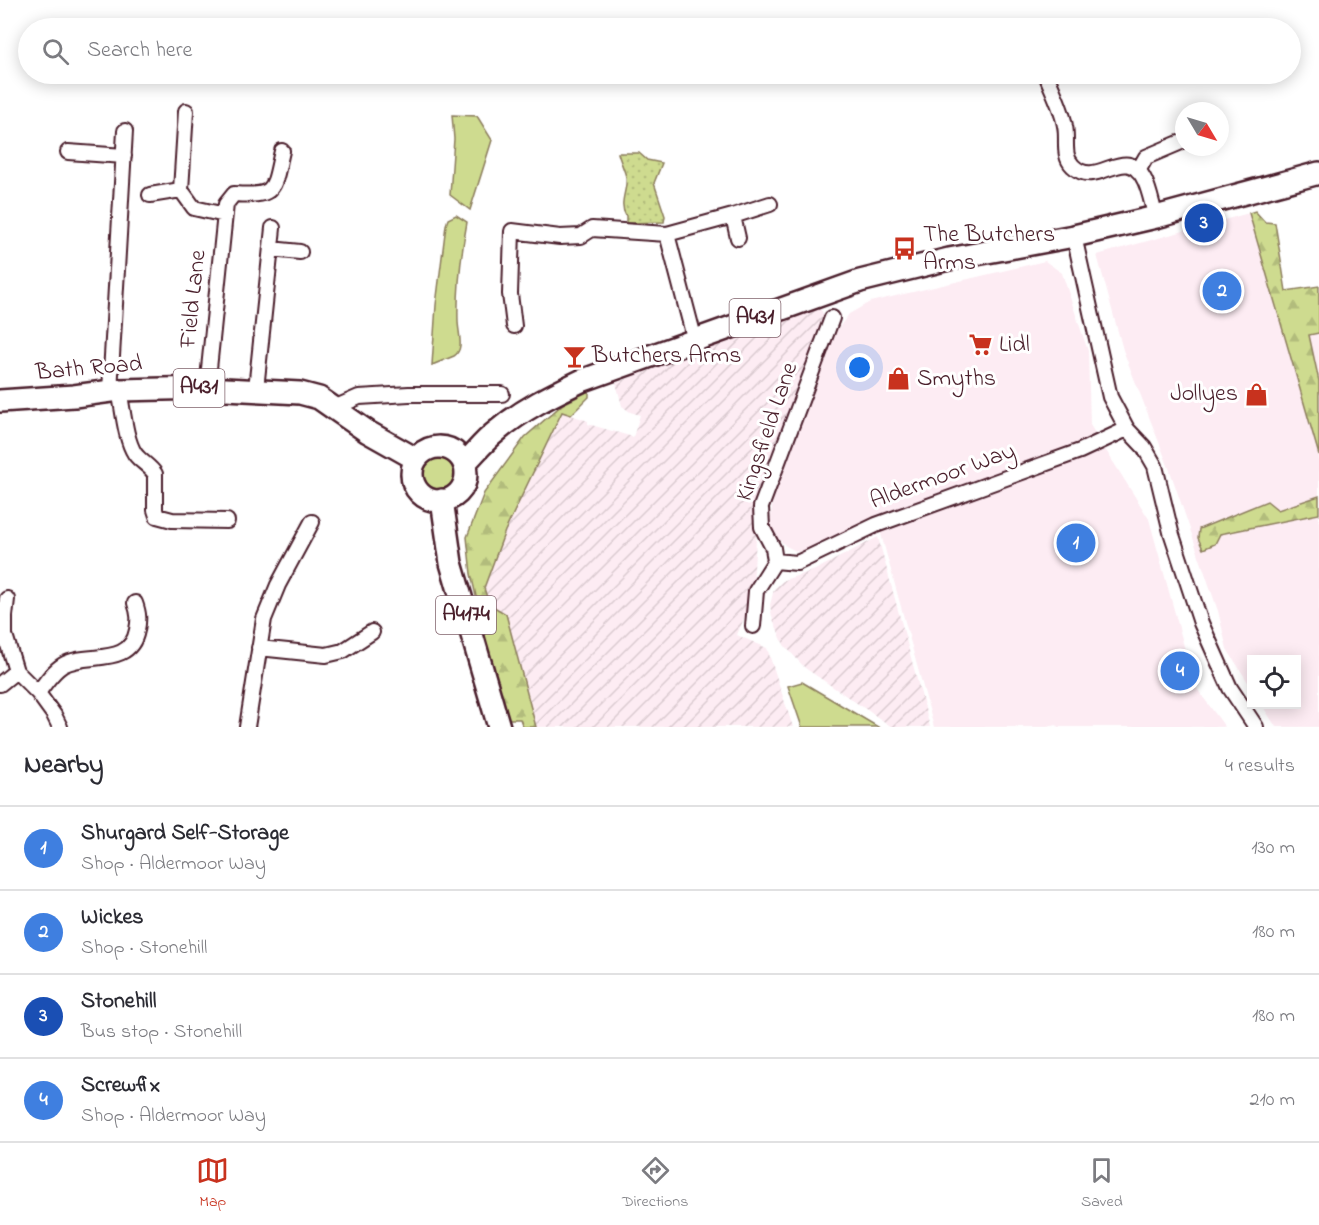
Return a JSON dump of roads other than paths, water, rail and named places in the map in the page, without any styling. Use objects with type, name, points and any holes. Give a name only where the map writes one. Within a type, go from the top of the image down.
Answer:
[{"type":"main road","name":"A431","points":[[464,464],[495,432],[543,399],[581,381],[860,280],[949,259],[1074,236],[1156,217],[1319,173]]},
{"type":"main road","name":"Bath Road","points":[[0,401],[115,391],[207,388],[300,393],[319,398],[368,432],[416,459]]},
{"type":"main road","points":[[440,447],[451,449],[464,464],[465,481],[460,491],[451,498],[442,500],[432,500],[424,496],[417,489],[413,480],[412,470],[416,459],[429,449],[440,447]]},
{"type":"main road","name":"A4174","points":[[442,500],[452,563],[499,727]]},
{"type":"street","points":[[1050,84],[1065,125],[1066,152],[1073,167],[1094,174],[1120,163],[1131,166],[1145,181],[1156,217]]},
{"type":"street","points":[[186,111],[181,190],[194,208],[225,215],[226,204],[234,194],[264,195],[272,188],[282,151]]},
{"type":"street","points":[[125,131],[115,391],[134,453],[155,474],[157,516],[172,520],[227,521]]},
{"type":"street","points":[[1138,171],[1146,157],[1175,145]]},
{"type":"street","points":[[68,152],[124,156]]},
{"type":"street","points":[[150,195],[181,190]]},
{"type":"street","points":[[514,326],[510,294],[512,231],[560,237],[581,236],[592,229],[667,234],[770,204]]},
{"type":"street","name":"Field Lane","points":[[207,388],[225,215]]},
{"type":"street","points":[[733,216],[738,238]]},
{"type":"street","points":[[256,389],[273,228]]},
{"type":"street","points":[[667,234],[695,341]]},
{"type":"street","points":[[1074,236],[1110,397],[1127,429],[1144,447],[1155,466],[1171,532],[1201,623],[1230,688],[1256,727]]},
{"type":"street","points":[[271,249],[300,252]]},
{"type":"street","name":"Kingsfield Lane","points":[[775,561],[772,548],[762,527],[761,507],[832,318]]},
{"type":"street","points":[[334,408],[359,397],[410,393],[502,394]]},
{"type":"street","name":"Aldermoor Way","points":[[775,561],[796,563],[876,525],[1080,451],[1127,429]]},
{"type":"street","points":[[247,727],[264,619],[278,585],[312,522]]},
{"type":"street","points":[[753,626],[756,591],[775,561]]},
{"type":"street","points":[[7,599],[4,616],[5,635],[16,671],[38,693],[54,714],[60,727]]},
{"type":"street","points":[[38,693],[62,665],[119,655],[135,640],[140,615],[135,603]]},
{"type":"street","points":[[259,648],[326,655],[343,651],[372,632]]},
{"type":"street","points":[[0,684],[16,671]]},
{"type":"place","name":"Stonehill","points":[[1204,223]]},
{"type":"place","name":"The Butchers Arms","points":[[905,249]]},
{"type":"place","name":"Wickes","points":[[1222,291]]},
{"type":"place","name":"Lidl","points":[[981,345]]},
{"type":"place","name":"Butchers Arms","points":[[574,356]]},
{"type":"place","name":"Smyths","points":[[899,379]]},
{"type":"place","name":"Jollyes","points":[[1256,394]]},
{"type":"place","name":"Shurgard Self-Storage","points":[[1076,543]]},
{"type":"place","name":"Screwfix","points":[[1180,671]]}]
